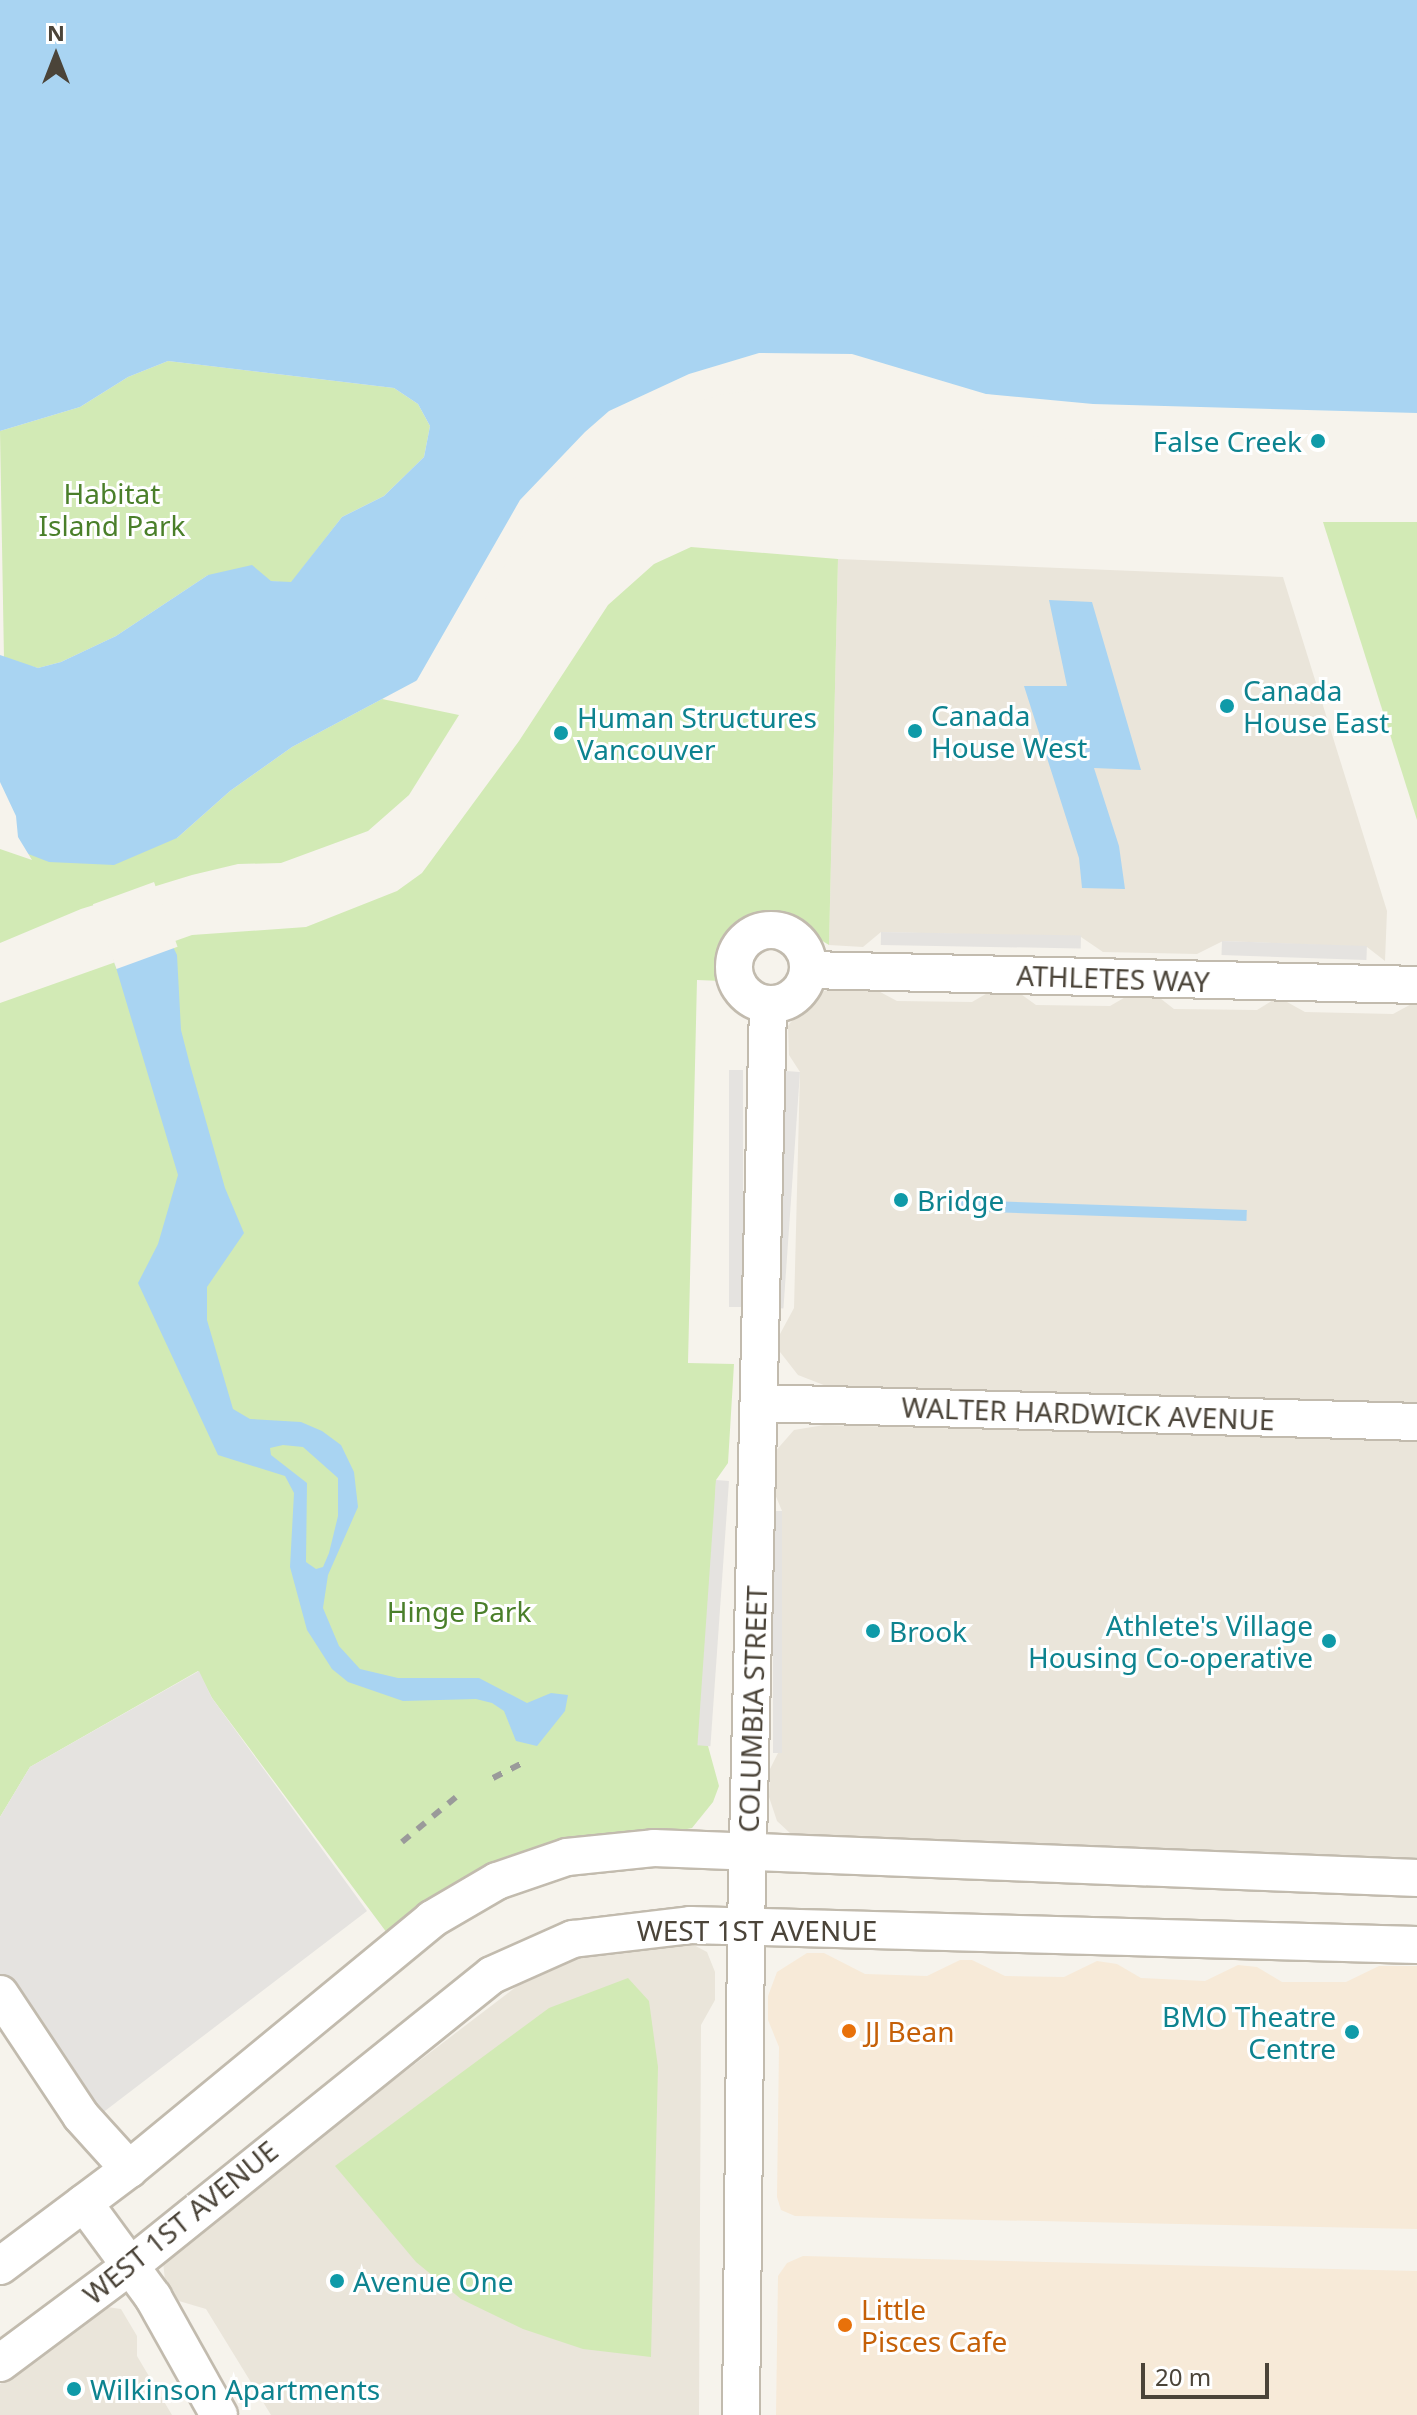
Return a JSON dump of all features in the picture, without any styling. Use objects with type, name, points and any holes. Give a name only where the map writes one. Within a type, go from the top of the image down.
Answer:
[{"type":"street","points":[[770,929],[789,934],[804,950],[809,970],[800,991],[768,1004],[748,995],[736,977],[736,955],[749,937],[770,929]]},
{"type":"street","name":"ATHLETES WAY","points":[[809,970],[1417,985]]},
{"type":"street","name":"COLUMBIA STREET","points":[[741,2415],[746,1926],[768,1004]]},
{"type":"street","name":"WALTER HARDWICK AVENUE","points":[[759,1403],[1417,1422]]},
{"type":"street","points":[[0,2266],[129,2169],[409,1937],[466,1896],[532,1867],[579,1855],[654,1848],[1417,1878]]},
{"type":"street","name":"WEST 1ST AVENUE","points":[[0,2363],[130,2266],[480,1984],[524,1957],[573,1939],[622,1930],[746,1926],[1417,1945]]},
{"type":"street","points":[[0,1994],[81,2116],[129,2169]]},
{"type":"street","points":[[84,2203],[130,2266],[219,2415]]},
{"type":"shaded area","points":[[838,559],[1283,577],[1387,911],[1385,961],[1367,947],[1223,941],[1197,954],[1103,952],[1081,937],[881,932],[863,947],[829,945]]},
{"type":"shaded area","points":[[881,932],[1081,935],[1081,948],[881,945]]},
{"type":"shaded area","points":[[1222,941],[1367,946],[1366,960],[1222,955]]},
{"type":"shaded area","points":[[842,985],[869,986],[897,1001],[972,1002],[991,991],[1018,992],[1036,1005],[1110,1006],[1129,995],[1156,995],[1174,1009],[1257,1010],[1278,997],[1305,1012],[1393,1014],[1417,1001],[1417,1403],[834,1389],[798,1375],[780,1352],[780,1334],[794,1308],[800,1072],[789,1055],[788,1026],[810,996]]},
{"type":"shaded area","points":[[729,1070],[743,1070],[743,1307],[729,1307]]},
{"type":"shaded area","points":[[786,1071],[800,1072],[783,1308],[769,1307]]},
{"type":"shaded area","points":[[824,1425],[1417,1441],[1417,1858],[808,1840],[791,1834],[777,1821],[769,1797],[770,1769],[778,1753],[782,1511],[772,1487],[773,1454],[794,1430]]},
{"type":"shaded area","points":[[716,1480],[729,1481],[710,1746],[697,1745]]},
{"type":"shaded area","points":[[773,1511],[782,1511],[782,1753],[773,1753]]},
{"type":"shaded area","points":[[199,1671],[212,1698],[367,1911],[76,2133],[0,2028],[0,1817],[30,1767]]},
{"type":"shaded area","points":[[690,1943],[707,1952],[715,1972],[715,2000],[701,2025],[699,2415],[271,2415],[206,2309],[179,2301],[165,2280],[163,2262],[175,2247],[537,1971],[579,1953]]},
{"type":"shaded area","points":[[807,1953],[824,1953],[865,1974],[927,1976],[960,1960],[972,1960],[1005,1976],[1064,1977],[1097,1961],[1117,1964],[1141,1978],[1205,1981],[1238,1965],[1257,1967],[1282,1982],[1346,1982],[1379,1966],[1417,1966],[1417,2229],[795,2216],[781,2210],[777,2197],[779,2047],[768,2020],[768,1996],[777,1972]]},
{"type":"shaded area","points":[[803,2256],[1417,2271],[1417,2415],[776,2415],[778,2276],[787,2263]]},
{"type":"shaded area","points":[[107,2307],[121,2309],[137,2336],[137,2356],[172,2415],[0,2415],[0,2384]]},
{"type":"green space","name":"Habitat Island Park","points":[[168,361],[394,388],[418,404],[430,426],[424,457],[384,496],[342,517],[291,583],[208,575],[116,636],[61,662],[38,668],[4,659],[0,431],[80,407],[128,377]]},
{"type":"green space","points":[[1323,522],[1417,522],[1417,820]]},
{"type":"green space","name":"Hinge Park","points":[[691,547],[838,559],[829,945],[791,922],[755,919],[728,937],[720,965],[722,981],[697,980],[688,1363],[734,1364],[728,1463],[716,1480],[708,1746],[719,1786],[713,1802],[692,1828],[479,1872],[387,1933],[212,1698],[198,1671],[30,1767],[0,1817],[0,1003],[192,935],[306,927],[397,891],[422,873],[519,741],[608,605],[654,564]]},
{"type":"green space","points":[[382,699],[459,715],[409,795],[368,831],[281,863],[238,864],[192,875],[81,909],[0,943],[0,843],[177,838],[230,791],[292,747]]},
{"type":"green space","points":[[628,1978],[649,2001],[658,2067],[651,2357],[583,2349],[523,2329],[461,2299],[416,2262],[335,2166],[549,2008]]},
{"type":"water","name":"False Creek","points":[[0,0],[1417,0],[1417,450],[837,375],[718,391],[652,413],[593,452],[517,536],[444,666],[292,747],[230,791],[177,838],[114,865],[49,862],[0,843],[0,655],[38,668],[61,662],[116,636],[208,575],[252,565],[271,581],[291,582],[342,517],[384,496],[424,457],[430,426],[418,404],[394,388],[168,361],[128,377],[80,407],[0,431]]},
{"type":"water","points":[[1049,600],[1092,602],[1141,770],[1094,768],[1119,846],[1125,889],[1082,888],[1079,858],[1024,686],[1067,686]]},
{"type":"water","points":[[97,904],[159,918],[177,955],[181,1030],[225,1188],[244,1233],[207,1287],[207,1320],[233,1409],[250,1419],[301,1422],[322,1431],[341,1445],[354,1472],[358,1507],[328,1575],[323,1608],[339,1646],[360,1669],[398,1678],[479,1678],[527,1703],[551,1693],[568,1695],[565,1711],[537,1746],[516,1741],[504,1711],[492,1703],[476,1699],[403,1701],[348,1682],[332,1669],[307,1630],[290,1567],[294,1493],[285,1476],[218,1455],[138,1283],[158,1244],[178,1175]],"holes":[[[283,1445],[303,1447],[338,1478],[338,1516],[329,1553],[323,1567],[316,1569],[306,1562],[307,1483],[271,1455],[270,1448]]]},
{"type":"water","points":[[959,1200],[1247,1210],[1246,1221],[959,1211]]},
{"type":"pier","points":[[759,353],[852,354],[986,394],[1093,404],[1417,413],[1417,454],[1020,436],[976,428],[870,384],[837,379],[719,395],[654,417],[595,455],[521,538],[442,671],[413,687],[520,500],[585,432],[609,411],[689,374]]},
{"type":"pier","points":[[0,782],[16,816],[18,837],[32,860],[0,849]]},
{"type":"pier","points":[[154,882],[178,947],[117,969],[93,904]]},
{"type":"railway","points":[[493,1778],[524,1762]]},
{"type":"railway","points":[[402,1842],[456,1797]]},
{"type":"place","name":"False Creek","points":[[1318,441]]},
{"type":"place","name":"Canada House East","points":[[1227,706]]},
{"type":"place","name":"Canada House West","points":[[915,731]]},
{"type":"place","name":"Human Structures Vancouver","points":[[561,733]]},
{"type":"place","name":"Bridge","points":[[901,1200]]},
{"type":"place","name":"Brook","points":[[873,1631]]},
{"type":"place","name":"Athlete's Village Housing Co-operative","points":[[1329,1641]]},
{"type":"place","name":"JJ Bean","points":[[849,2031]]},
{"type":"place","name":"BMO Theatre Centre","points":[[1352,2032]]},
{"type":"place","name":"Avenue One","points":[[337,2281]]},
{"type":"place","name":"Little Pisces Cafe","points":[[845,2325]]},
{"type":"place","name":"Wilkinson Apartments","points":[[74,2389]]}]
